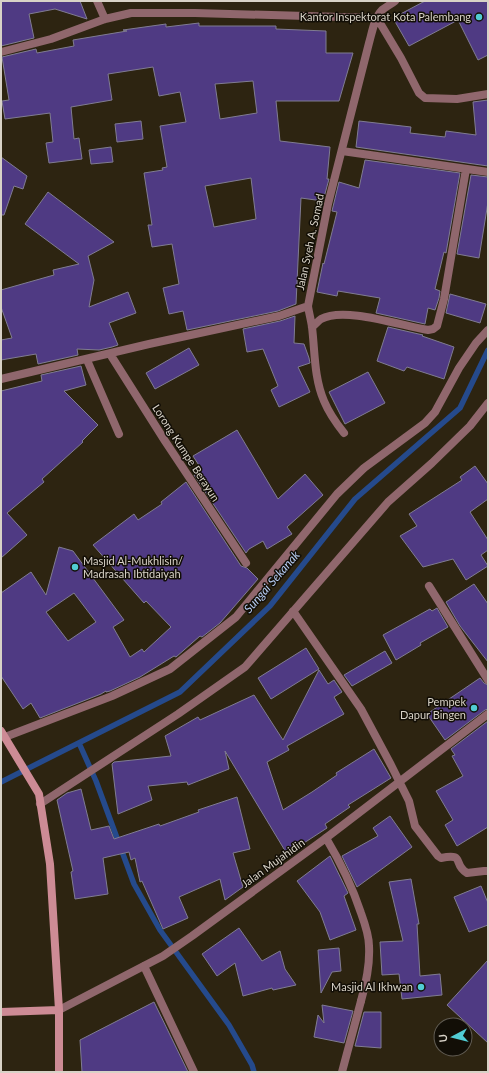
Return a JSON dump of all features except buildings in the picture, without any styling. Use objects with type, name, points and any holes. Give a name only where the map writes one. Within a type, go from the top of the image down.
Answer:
[{"type":"street","points":[[97,1],[105,19]]},
{"type":"street","name":"Jalan Syeh A. Somad","points":[[1,379],[87,360],[149,344],[279,316],[308,306],[327,212],[369,43],[377,18],[382,10],[395,1]]},
{"type":"street","points":[[1,52],[51,39],[105,19],[130,13],[377,18],[401,58],[419,93],[425,98],[457,99],[488,94]]},
{"type":"street","points":[[342,151],[488,172]]},
{"type":"street","points":[[312,328],[321,320],[329,316],[338,315],[365,317],[428,330],[437,326],[444,299],[466,169]]},
{"type":"street","points":[[308,306],[318,377],[323,400],[332,417],[344,433]]},
{"type":"street","points":[[59,1072],[59,1010],[50,864],[39,794],[5,737],[112,696],[170,669],[236,617],[337,494],[364,468],[425,423],[435,412],[459,368],[488,330]]},
{"type":"street","name":"Lorong Kumpe Berayun","points":[[110,354],[165,441],[246,563]]},
{"type":"street","points":[[87,360],[120,434]]},
{"type":"street","points":[[40,804],[178,714],[245,667],[388,502],[432,463],[470,426],[488,403]]},
{"type":"street","points":[[428,586],[488,680]]},
{"type":"street","points":[[294,611],[361,709],[409,800],[415,826],[441,858],[455,856],[463,870],[467,873],[484,870],[488,871]]},
{"type":"street","name":"Jalan Mujahidin","points":[[59,1010],[163,956],[192,936],[326,838],[488,714]]},
{"type":"street","points":[[326,838],[342,863],[368,932],[369,945],[368,973],[342,1072]]},
{"type":"street","points":[[144,966],[194,1072]]},
{"type":"street","points":[[1,1012],[59,1010]]},
{"type":"waterway","name":"Sungai Sekanak","points":[[1,782],[180,692],[270,606],[355,499],[460,408],[488,350]]},
{"type":"waterway","points":[[79,743],[96,781],[134,884],[160,930],[229,1025],[252,1065],[254,1072]]},
{"type":"place","name":"Kantor Inspektorat Kota Palembang","points":[[479,17]]},
{"type":"place","name":"Masjid Al-Mukhlisin/ Madrasah Ibtidaiyah","points":[[75,567]]},
{"type":"place","name":"Pempek Dapur Bingen","points":[[474,708]]},
{"type":"place","name":"Masjid Al Ikhwan","points":[[421,987]]}]
